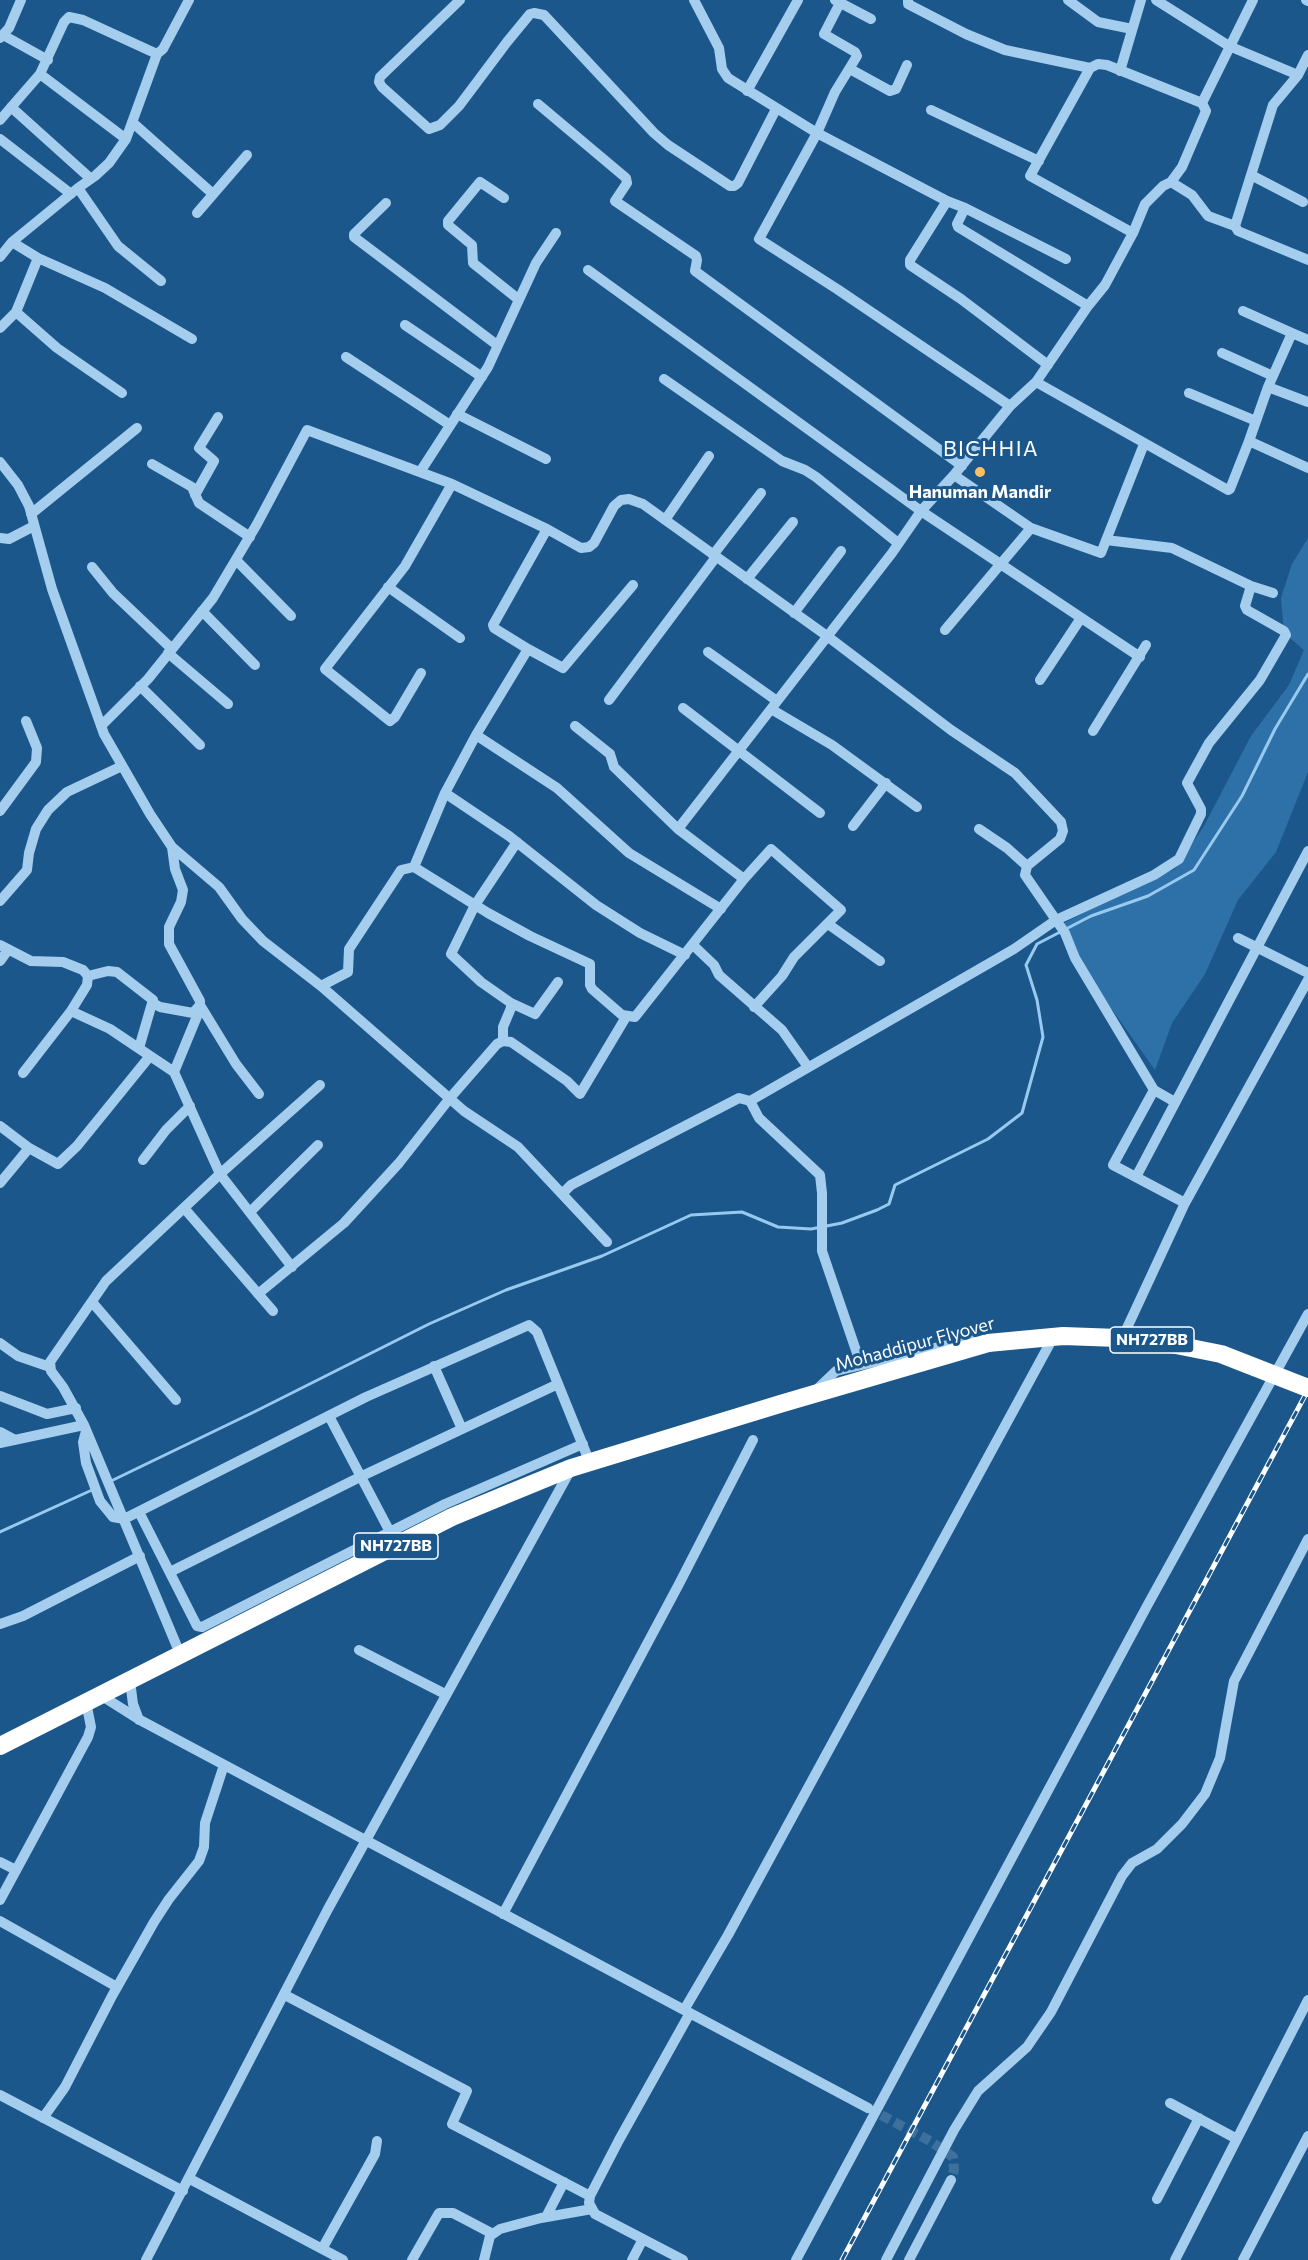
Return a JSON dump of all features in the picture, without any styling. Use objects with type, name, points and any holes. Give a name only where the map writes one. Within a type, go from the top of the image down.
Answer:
[{"type":"highway","name":"Mohaddipur Flyover","points":[[813,1394],[988,1343],[1072,1336],[1146,1339],[1221,1354],[1299,1387]]},
{"type":"highway","name":"NH727BB","points":[[0,1746],[181,1656],[296,1588],[452,1517],[571,1468],[813,1394]]},
{"type":"street","points":[[21,0],[9,28],[1,37],[48,60]]},
{"type":"street","points":[[4,249],[109,163],[126,139],[157,54],[163,49],[189,0]]},
{"type":"street","points":[[460,0],[380,77],[379,82],[382,87],[429,129],[440,125],[459,106],[507,42],[530,14],[534,13],[544,15],[668,145],[730,186],[738,183],[776,109]]},
{"type":"street","points":[[694,0],[719,48],[724,74],[747,91],[818,133],[946,201],[965,208],[1066,259]]},
{"type":"street","points":[[747,91],[798,0]]},
{"type":"street","points":[[908,0],[908,4],[966,34],[1005,50],[1090,68]]},
{"type":"street","points":[[1068,0],[1098,21],[1132,29]]},
{"type":"street","points":[[1120,71],[1141,0]]},
{"type":"street","points":[[1156,0],[1229,46],[1302,75]]},
{"type":"street","points":[[1202,104],[1252,0]]},
{"type":"street","points":[[871,19],[838,1],[824,34],[856,53],[850,69],[835,92],[818,133],[759,239],[1010,406]]},
{"type":"street","points":[[0,120],[40,74],[64,22],[69,17],[157,54]]},
{"type":"street","points":[[1235,226],[1273,105],[1302,75],[1308,56]]},
{"type":"street","points":[[678,829],[921,511],[962,466],[1010,406],[1036,382],[1105,285],[1133,232],[1146,204],[1163,186],[1171,182],[1182,166],[1206,111],[1202,104],[1098,64],[1090,68],[1030,176],[1133,232]]},
{"type":"street","points":[[850,69],[891,91],[896,89],[907,65]]},
{"type":"street","points":[[40,74],[126,139]]},
{"type":"street","points":[[538,104],[626,178],[627,183],[615,201],[696,256],[698,260],[695,271],[962,466]]},
{"type":"street","points":[[10,107],[91,179]]},
{"type":"street","points":[[931,110],[1039,161]]},
{"type":"street","points":[[132,122],[213,194]]},
{"type":"street","points":[[0,139],[74,191],[118,246],[161,281]]},
{"type":"street","points":[[197,213],[247,155]]},
{"type":"street","points":[[1251,175],[1302,202]]},
{"type":"street","points":[[504,198],[480,182],[448,221],[448,225],[472,245],[473,263],[518,299]]},
{"type":"street","points":[[1171,182],[1192,195],[1208,216],[1308,260]]},
{"type":"street","points":[[946,201],[910,260],[910,265],[961,299],[1048,365]]},
{"type":"street","points":[[386,203],[354,234],[354,237],[497,345]]},
{"type":"street","points":[[965,208],[957,224],[958,227],[1088,306]]},
{"type":"street","points":[[420,472],[488,367],[536,263],[556,233]]},
{"type":"street","points":[[4,249],[38,258],[105,288],[192,339]]},
{"type":"street","points":[[0,328],[16,312],[38,258]]},
{"type":"street","points":[[588,270],[921,511],[1140,657]]},
{"type":"street","points":[[1243,311],[1308,340]]},
{"type":"street","points":[[16,312],[57,348],[122,393]]},
{"type":"street","points":[[405,325],[482,377]]},
{"type":"street","points":[[1036,382],[1230,490],[1270,382],[1292,333]]},
{"type":"street","points":[[1222,353],[1308,402]]},
{"type":"street","points":[[346,357],[450,425]]},
{"type":"street","points":[[664,379],[782,461],[816,477],[898,543]]},
{"type":"street","points":[[1189,393],[1256,421]]},
{"type":"street","points":[[457,414],[546,459]]},
{"type":"street","points":[[195,495],[214,461],[200,450],[199,445],[218,417]]},
{"type":"street","points":[[31,514],[77,479],[137,428]]},
{"type":"street","points":[[101,726],[140,686],[213,598],[250,537],[308,430],[452,484],[547,529],[581,548],[589,547],[594,543],[614,506],[621,500],[629,499],[643,504],[827,636],[951,729],[1015,773],[1061,822],[1063,831],[1060,839],[1027,866],[1025,875],[1065,933],[1076,958],[1154,1090],[1176,1102]]},
{"type":"street","points":[[1249,441],[1308,468]]},
{"type":"street","points":[[954,475],[1031,528],[1099,553],[1102,552],[1144,444]]},
{"type":"street","points":[[665,520],[709,456]]},
{"type":"street","points":[[0,462],[18,485],[31,514],[52,590],[101,726],[150,814],[172,847],[219,887],[242,919],[263,941],[321,986],[464,1111],[518,1148],[608,1242]]},
{"type":"street","points":[[152,464],[192,487],[200,503],[250,537]]},
{"type":"street","points":[[421,673],[395,717],[390,721],[325,672],[328,663],[405,566],[452,484]]},
{"type":"street","points":[[609,700],[761,493]]},
{"type":"street","points":[[747,579],[793,522]]},
{"type":"street","points":[[0,538],[9,539],[34,526]]},
{"type":"street","points":[[945,630],[1031,528]]},
{"type":"street","points":[[547,529],[493,625],[528,649],[563,668],[633,585]]},
{"type":"street","points":[[1106,540],[1172,548],[1251,586],[1273,593]]},
{"type":"street","points":[[794,613],[841,551]]},
{"type":"street","points":[[236,560],[291,616]]},
{"type":"street","points":[[92,567],[113,593],[170,651],[228,704]]},
{"type":"street","points":[[750,1101],[1014,949],[1057,921],[1154,875],[1179,859],[1201,814],[1187,783],[1209,743],[1260,680],[1286,635],[1284,631],[1247,610],[1245,606],[1251,586]]},
{"type":"street","points":[[388,587],[460,638]]},
{"type":"street","points":[[202,611],[255,665]]},
{"type":"street","points":[[1040,680],[1081,618]]},
{"type":"street","points":[[1093,732],[1146,645]]},
{"type":"street","points":[[414,867],[445,794],[476,735],[528,649]]},
{"type":"street","points":[[708,652],[774,705],[917,807]]},
{"type":"street","points":[[140,686],[200,745]]},
{"type":"street","points":[[683,708],[820,813]]},
{"type":"street","points":[[0,811],[36,762],[37,748],[26,721]]},
{"type":"street","points":[[575,726],[610,754],[614,767],[678,829],[744,879]]},
{"type":"street","points":[[476,735],[557,788],[629,853],[721,909]]},
{"type":"street","points":[[0,901],[27,870],[36,829],[48,810],[67,792],[122,766]]},
{"type":"street","points":[[854,826],[886,783]]},
{"type":"street","points":[[445,794],[517,842],[604,911],[640,933],[685,955]]},
{"type":"street","points":[[979,829],[1007,848],[1027,866]]},
{"type":"street","points":[[517,842],[475,905],[451,954],[481,982],[511,1004],[535,1014],[558,982]]},
{"type":"street","points":[[172,847],[175,869],[183,890],[182,902],[169,927],[169,944],[200,1001],[200,1005],[236,1064],[259,1094]]},
{"type":"street","points":[[321,986],[348,972],[349,949],[401,870],[414,867],[530,936],[590,964],[592,989],[622,1015],[635,1017],[744,879],[769,850],[772,850],[840,908],[840,911],[794,957],[782,976],[754,1007]]},
{"type":"street","points":[[1136,1177],[1308,851]]},
{"type":"street","points":[[828,924],[880,961]]},
{"type":"street","points":[[1238,938],[1308,974]]},
{"type":"street","points":[[693,945],[714,965],[719,975],[782,1030],[808,1067]]},
{"type":"street","points":[[0,961],[4,948],[31,961],[63,963],[83,970],[88,976],[87,985],[71,1011],[23,1073]]},
{"type":"street","points":[[88,976],[108,971],[117,972],[160,1007],[193,1012],[200,1005]]},
{"type":"street","points":[[1126,1330],[1185,1203],[1308,980]]},
{"type":"street","points":[[139,1048],[153,1003]]},
{"type":"street","points":[[503,1041],[503,1027],[511,1004]]},
{"type":"street","points":[[174,1072],[200,1005]]},
{"type":"street","points":[[71,1011],[110,1029],[174,1072],[220,1174],[292,1267]]},
{"type":"street","points":[[258,1294],[344,1223],[367,1199],[497,1044],[503,1041],[511,1042],[567,1081],[580,1094],[626,1017]]},
{"type":"street","points":[[0,1126],[29,1148],[58,1164],[77,1146],[150,1056]]},
{"type":"street","points":[[181,1656],[92,1443],[76,1408],[51,1371],[50,1362],[106,1281],[220,1174],[320,1085]]},
{"type":"street","points":[[1154,1090],[1114,1166],[1185,1203]]},
{"type":"street","points":[[562,1194],[571,1185],[740,1098],[750,1101],[759,1118],[820,1175],[822,1251],[861,1365]]},
{"type":"street","points":[[142,1160],[166,1130],[190,1106]]},
{"type":"street","points":[[250,1212],[318,1146]]},
{"type":"street","points":[[2,1178],[29,1148]]},
{"type":"street","points":[[184,1209],[273,1311]]},
{"type":"street","points":[[92,1302],[176,1400]]},
{"type":"street","points":[[796,2260],[1142,1616],[1308,1314]]},
{"type":"street","points":[[85,1428],[83,1442],[86,1463],[100,1501],[113,1516],[124,1519],[329,1416],[434,1366],[529,1325],[537,1332],[590,1463]]},
{"type":"street","points":[[683,2260],[595,2214],[589,2203],[590,2196],[728,1935],[1058,1329]]},
{"type":"street","points":[[813,1394],[836,1371],[988,1335],[1058,1329],[1126,1330],[1192,1340],[1279,1370]]},
{"type":"street","points":[[0,1343],[18,1356],[50,1367]]},
{"type":"street","points":[[434,1366],[462,1429]]},
{"type":"street","points":[[170,1572],[362,1476],[558,1384]]},
{"type":"street","points":[[1299,1387],[1308,1394]]},
{"type":"street","points":[[0,1396],[46,1414],[76,1408]]},
{"type":"street","points":[[329,1416],[390,1532]]},
{"type":"street","points":[[0,1443],[85,1428]]},
{"type":"street","points":[[0,1432],[15,1440]]},
{"type":"street","points":[[503,1914],[753,1440]]},
{"type":"street","points":[[139,1512],[197,1626],[202,1627],[296,1588],[390,1532],[504,1477],[583,1444]]},
{"type":"street","points":[[146,2260],[365,1841],[571,1468]]},
{"type":"street","points":[[886,2260],[954,2130],[978,2091],[1027,2047],[1051,2012],[1122,1876],[1132,1863],[1157,1849],[1182,1824],[1205,1794],[1220,1758],[1233,1681],[1308,1539]]},
{"type":"street","points":[[0,1623],[23,1616],[140,1556]]},
{"type":"street","points":[[359,1650],[446,1694]]},
{"type":"street","points":[[130,1682],[133,1704],[140,1720]]},
{"type":"street","points":[[0,1900],[88,1737],[94,1699],[140,1720],[868,2108]]},
{"type":"street","points":[[43,2118],[64,2087],[153,1922],[199,1861],[204,1847],[205,1823],[224,1765]]},
{"type":"street","points":[[0,1862],[16,1870]]},
{"type":"street","points":[[0,1921],[117,1987]]},
{"type":"street","points":[[285,1995],[467,2091],[452,2124],[590,2196]]},
{"type":"street","points":[[1175,2260],[1308,2000]]},
{"type":"street","points":[[0,2095],[183,2191]]},
{"type":"street","points":[[1170,2103],[1237,2139]]},
{"type":"street","points":[[1157,2199],[1198,2118]]},
{"type":"street","points":[[1243,2260],[1308,2136]]},
{"type":"street","points":[[323,2253],[375,2154],[377,2141]]},
{"type":"street","points":[[190,2179],[323,2253],[343,2260]]},
{"type":"street","points":[[909,2260],[951,2180]]},
{"type":"street","points":[[546,2217],[564,2182]]},
{"type":"street","points":[[484,2260],[490,2236],[500,2229],[546,2217],[592,2210]]},
{"type":"street","points":[[412,2260],[439,2213],[453,2213],[493,2234]]},
{"type":"street","points":[[632,2260],[643,2239]]},
{"type":"shaded area","points":[[1308,538],[1308,772],[1276,852],[1238,900],[1205,974],[1172,1023],[1155,1070],[1106,1001],[1077,952],[1064,923],[1175,869],[1204,826],[1251,736],[1289,685],[1304,650],[1284,633],[1281,598],[1292,564]]},
{"type":"waterway","points":[[111,1481],[429,1324],[506,1290],[602,1256],[691,1215],[742,1212],[778,1227],[811,1229],[842,1223],[889,1204],[895,1185],[988,1139],[1022,1113],[1043,1037],[1037,1000],[1026,965],[1037,944],[1091,916],[1148,896],[1194,870],[1242,796],[1275,729],[1308,674]]},
{"type":"waterway","points":[[0,1532],[92,1490]]},
{"type":"tunnel","points":[[868,2108],[930,2141],[953,2157],[954,2170],[951,2180]]},
{"type":"railway","points":[[842,2260],[1308,1390]]},
{"type":"place","name":"Hanuman Mandir","points":[[980,472]]},
{"type":"district","name":"BICHHIA","points":[[991,449]]}]
